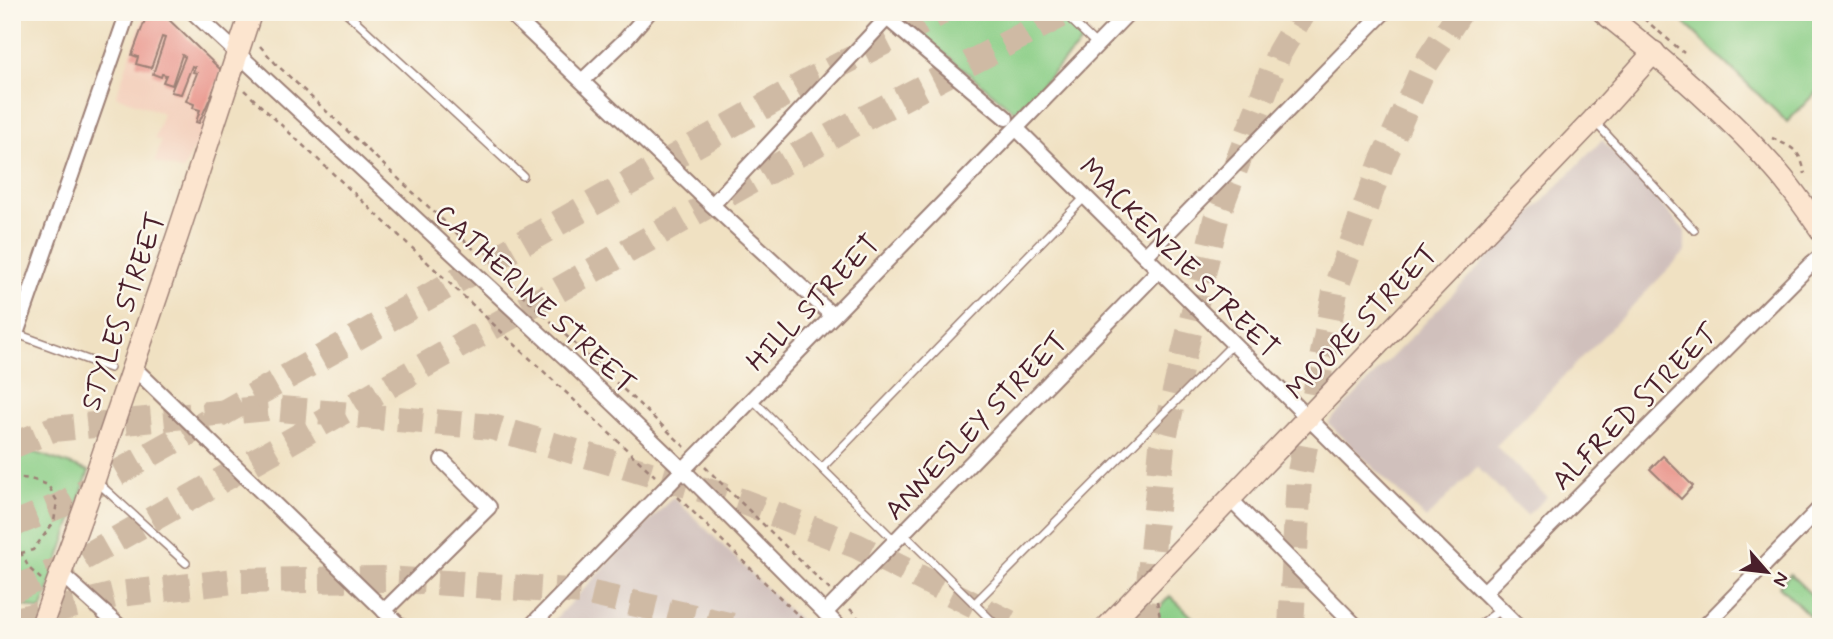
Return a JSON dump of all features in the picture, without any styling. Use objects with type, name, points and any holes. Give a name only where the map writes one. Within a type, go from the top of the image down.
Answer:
[{"type":"main road","name":"STYLES STREET","points":[[41,627],[54,578],[94,478],[133,368],[251,12]]},
{"type":"main road","points":[[1603,12],[1654,52],[1723,116],[1774,169],[1821,230]]},
{"type":"main road","name":"MOORE STREET","points":[[1107,627],[1593,120],[1654,52]]},
{"type":"street","points":[[14,336],[128,12]]},
{"type":"street","name":"CATHERINE STREET","points":[[193,12],[570,362],[683,470],[839,627]]},
{"type":"street","points":[[509,12],[833,316]]},
{"type":"street","points":[[582,81],[625,40],[649,12]]},
{"type":"street","name":"HILL STREET","points":[[530,627],[833,316],[1011,123],[1097,45],[1129,12]]},
{"type":"street","points":[[1144,256],[1384,12]]},
{"type":"street","points":[[712,205],[883,15]]},
{"type":"street","name":"MACKENZIE STREET","points":[[883,15],[1011,123],[1519,627]]},
{"type":"street","name":"ALFRED STREET","points":[[1484,592],[1821,257]]},
{"type":"street","name":"ANNESLEY STREET","points":[[825,613],[1159,270]]},
{"type":"street","points":[[133,368],[401,627]]},
{"type":"street","points":[[384,611],[489,507],[442,460]]},
{"type":"street","points":[[1230,499],[1357,627]]},
{"type":"street","points":[[1704,627],[1821,507]]},
{"type":"street","points":[[54,578],[120,627]]},
{"type":"lane","points":[[346,12],[523,176]]},
{"type":"lane","points":[[1063,12],[1097,45]]},
{"type":"lane","points":[[1593,120],[1694,230]]},
{"type":"lane","points":[[822,468],[1085,197]]},
{"type":"lane","points":[[14,336],[110,368]]},
{"type":"lane","points":[[975,603],[1233,344]]},
{"type":"lane","points":[[752,399],[822,468],[975,603],[998,627]]},
{"type":"lane","points":[[94,478],[186,563]]},
{"type":"lane","points":[[1477,627],[1501,609]]},
{"type":"path","points":[[1636,12],[1682,52]]},
{"type":"path","name":"CATHERINE STREET","points":[[242,88],[667,487],[810,627]]},
{"type":"path","points":[[12,480],[18,477],[48,485],[57,501],[54,522],[46,535],[33,550],[21,553]]},
{"type":"path","points":[[12,546],[21,553],[37,577],[54,578]]},
{"type":"path","points":[[1157,601],[1162,627]]},
{"type":"shaded area","points":[[145,12],[161,12],[220,67],[228,82],[183,171],[155,162],[161,141],[155,139],[163,113],[116,96]]},
{"type":"shaded area","points":[[1602,140],[1685,231],[1685,252],[1496,446],[1547,497],[1527,515],[1477,467],[1426,519],[1328,423]]},
{"type":"shaded area","points":[[673,497],[704,527],[806,627],[547,627]]},
{"type":"green space","points":[[894,12],[1056,12],[1084,40],[1015,112]]},
{"type":"green space","points":[[1673,12],[1821,12],[1821,87],[1787,122]]},
{"type":"green space","points":[[12,437],[17,439],[16,446],[89,471],[41,611],[12,601]]},
{"type":"green space","points":[[1790,574],[1821,604],[1821,627],[1779,586]]},
{"type":"green space","points":[[1170,596],[1203,627],[1141,627]]},
{"type":"building","points":[[148,12],[161,12],[220,69],[221,73],[199,123],[196,122],[200,110],[193,108],[194,104],[186,101],[197,73],[193,72],[195,67],[192,66],[181,94],[171,92],[185,57],[182,55],[172,85],[163,82],[166,75],[162,74],[161,77],[153,74],[165,38],[162,37],[151,68],[136,64],[138,57],[132,55]]},
{"type":"building","points":[[1663,456],[1693,486],[1681,499],[1650,469]]},
{"type":"tunnel","points":[[12,525],[61,505],[805,83],[942,12]]},
{"type":"tunnel","points":[[12,590],[78,561],[838,132],[1067,12]]},
{"type":"tunnel","points":[[1145,627],[1162,446],[1216,219],[1279,53],[1303,12]]},
{"type":"tunnel","points":[[1291,627],[1299,477],[1336,287],[1382,162],[1425,65],[1460,12]]},
{"type":"tunnel","points":[[12,446],[53,429],[268,408],[492,427],[741,501],[857,546],[1018,627]]},
{"type":"tunnel","points":[[12,621],[119,594],[235,581],[385,579],[584,592],[738,627]]}]
